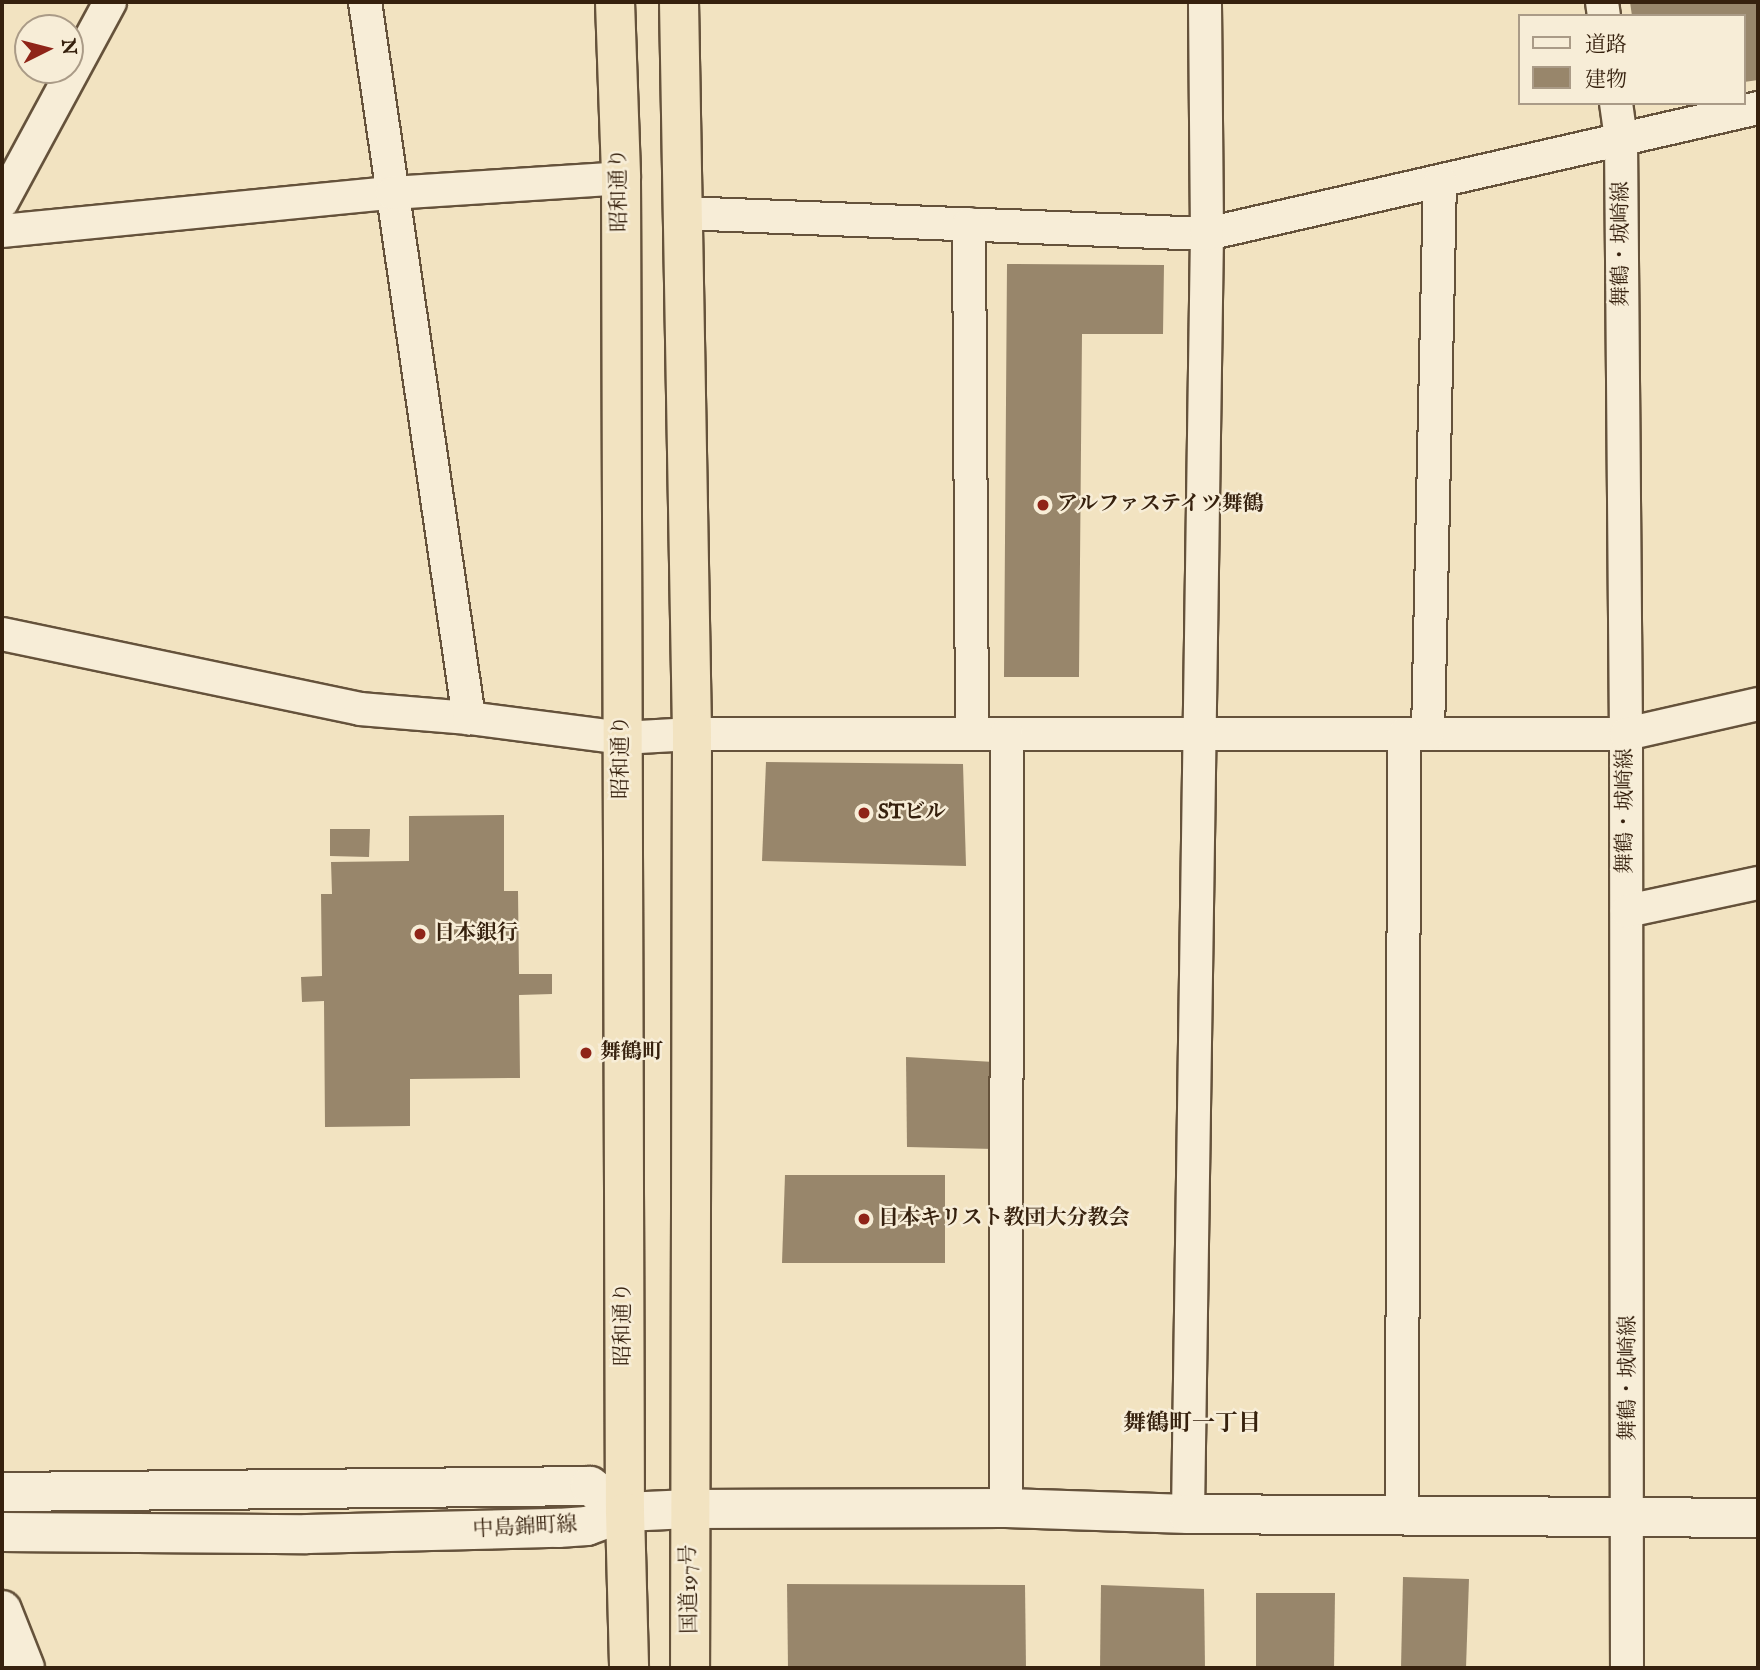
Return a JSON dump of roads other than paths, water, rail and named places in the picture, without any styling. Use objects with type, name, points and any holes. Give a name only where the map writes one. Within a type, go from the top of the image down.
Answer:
[{"type":"highway","name":"昭和通り","points":[[615,2],[621,178],[625,1512]]},
{"type":"highway","points":[[678,2],[692,734],[689,1509]]},
{"type":"highway","name":"国道197号","points":[[689,1509],[690,1668]]},
{"type":"highway","points":[[625,1512],[629,1668]]},
{"type":"street","points":[[2,202],[110,2]]},
{"type":"street","points":[[365,2],[469,718]]},
{"type":"street","points":[[1188,1514],[1207,234],[1205,2]]},
{"type":"street","name":"舞鶴・城崎線","points":[[1616,105],[1621,140],[1626,734],[1628,1668]]},
{"type":"street","points":[[681,213],[1207,234],[1758,108]]},
{"type":"street","points":[[2,231],[392,193],[621,178]]},
{"type":"street","points":[[1402,1516],[1416,734],[1440,181]]},
{"type":"street","points":[[969,224],[972,734]]},
{"type":"street","points":[[2,634],[360,709],[469,718],[622,738],[692,734],[1626,734],[1758,704]]},
{"type":"street","points":[[1006,1508],[1007,734]]},
{"type":"street","points":[[1627,911],[1758,883]]},
{"type":"street","name":"中島錦町線","points":[[2,1493],[590,1486],[625,1512]]},
{"type":"street","points":[[625,1512],[689,1509],[1006,1508],[1188,1514],[1758,1518]]},
{"type":"street","name":"中島錦町線","points":[[2,1532],[307,1534],[558,1528],[587,1525],[625,1512]]},
{"type":"street","points":[[2,1610],[25,1668]]},
{"type":"place","name":"アルファステイツ舞鶴","points":[[1043,505]]},
{"type":"place","name":"STビル","points":[[864,813]]},
{"type":"place","name":"日本銀行","points":[[420,934]]},
{"type":"place","name":"舞鶴町","points":[[586,1053]]},
{"type":"place","name":"日本キリスト教団大分教会","points":[[864,1219]]},
{"type":"district","name":"舞鶴町一丁目","points":[[1192,1424]]}]
